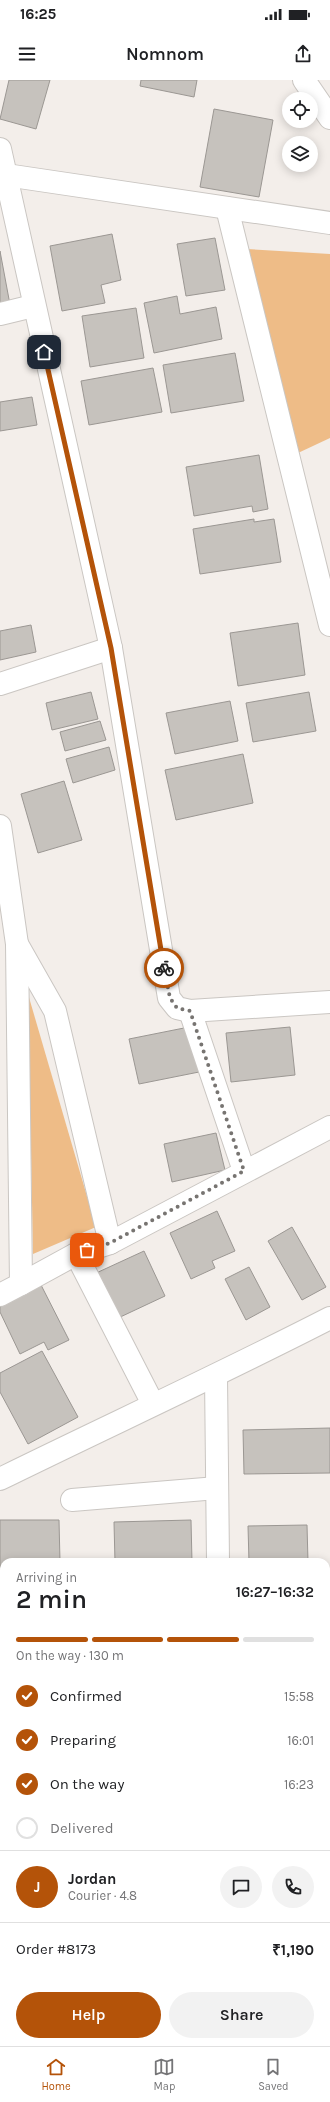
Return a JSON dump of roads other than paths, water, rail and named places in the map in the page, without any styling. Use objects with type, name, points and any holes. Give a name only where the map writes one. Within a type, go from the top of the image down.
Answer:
[{"type":"street","points":[[304,80],[330,118]]},
{"type":"street","points":[[0,149],[111,648],[170,998],[177,1008],[190,1011],[330,1002]]},
{"type":"street","points":[[6,175],[330,223]]},
{"type":"street","points":[[227,208],[330,621]]},
{"type":"street","points":[[0,314],[34,306]]},
{"type":"street","points":[[0,684],[111,648]]},
{"type":"street","points":[[0,826],[17,944],[21,1284]]},
{"type":"street","points":[[17,944],[55,1011],[110,1243]]},
{"type":"street","points":[[190,1011],[244,1171]]},
{"type":"street","points":[[0,1295],[76,1254],[110,1243],[330,1127]]},
{"type":"street","points":[[76,1254],[153,1404]]},
{"type":"street","points":[[0,1479],[153,1404],[216,1376],[330,1318]]},
{"type":"street","points":[[216,1376],[218,1558]]},
{"type":"street","points":[[72,1500],[217,1488]]}]
